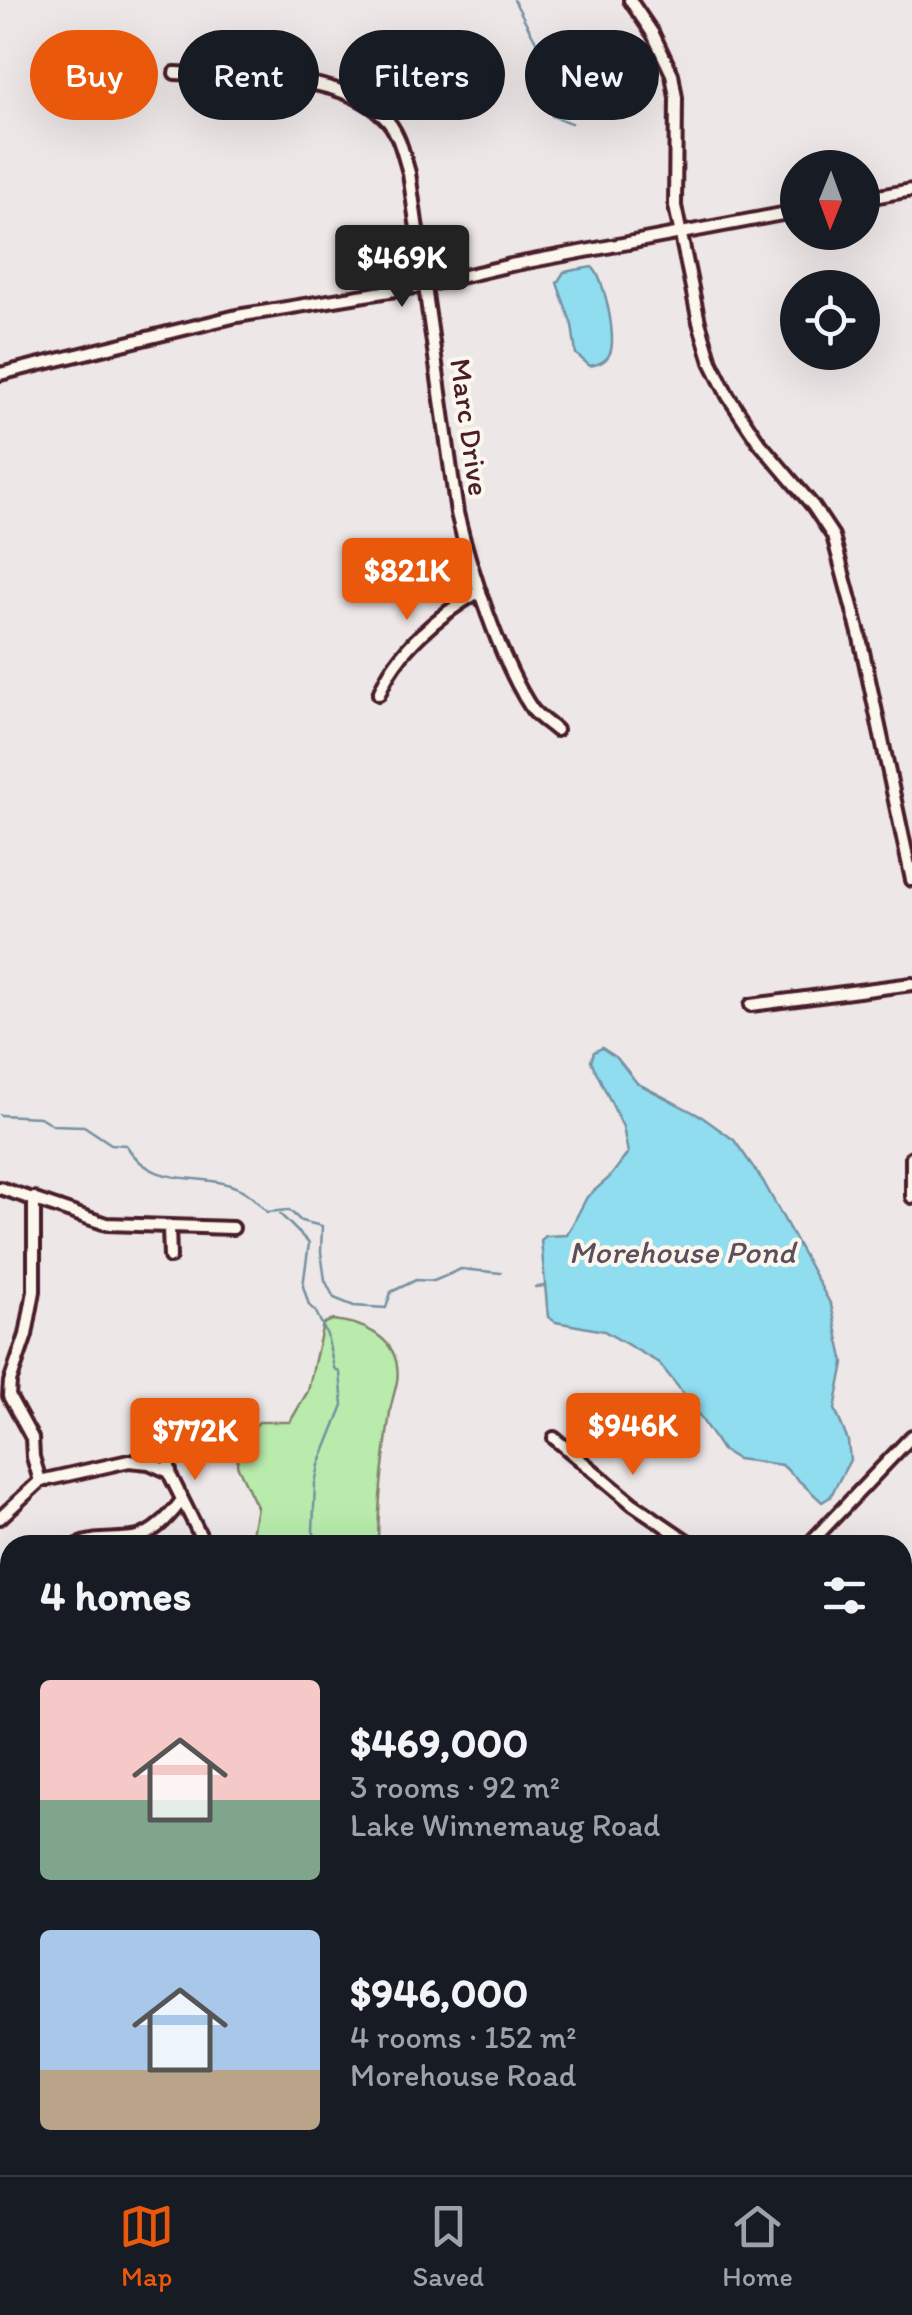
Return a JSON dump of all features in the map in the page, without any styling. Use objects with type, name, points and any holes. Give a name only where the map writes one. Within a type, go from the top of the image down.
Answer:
[{"type":"street","points":[[630,0],[653,34],[672,74],[676,98],[675,206],[711,362],[758,440],[833,536],[859,633],[912,880]]},
{"type":"street","name":"Marc Drive","points":[[176,73],[338,89],[386,118],[399,138],[409,173],[457,512],[480,591],[512,672],[534,712],[556,730]]},
{"type":"street","points":[[880,196],[912,190]]},
{"type":"street","points":[[0,374],[237,316],[426,286],[511,265],[780,214]]},
{"type":"street","points":[[379,694],[388,672],[432,625],[480,591]]},
{"type":"street","points":[[750,1005],[912,984]]},
{"type":"street","points":[[912,1156],[912,1197]]},
{"type":"street","points":[[0,1188],[106,1224],[233,1228]]},
{"type":"street","points":[[34,1198],[34,1291],[9,1396],[32,1438],[32,1458],[40,1481]]},
{"type":"street","points":[[169,1228],[170,1257]]},
{"type":"street","points":[[162,1428],[169,1472],[200,1535]]},
{"type":"street","points":[[818,1535],[912,1436]]},
{"type":"street","points":[[554,1438],[633,1504],[678,1535]]},
{"type":"street","points":[[0,1518],[40,1481],[129,1461],[149,1463],[169,1472]]},
{"type":"street","points":[[141,1535],[171,1515],[182,1500]]},
{"type":"green space","points":[[332,1320],[373,1332],[389,1346],[397,1366],[378,1535],[252,1535],[257,1507],[237,1465],[239,1441],[259,1422],[290,1422],[308,1391],[323,1324]]},
{"type":"water","points":[[592,267],[605,294],[612,345],[606,359],[590,366],[576,354],[572,325],[557,283],[564,272]]},
{"type":"water","name":"Morehouse Pond","points":[[602,1048],[617,1058],[637,1083],[702,1117],[734,1140],[763,1181],[831,1305],[844,1363],[835,1409],[848,1441],[850,1460],[830,1497],[822,1502],[782,1465],[737,1459],[722,1450],[659,1363],[604,1331],[548,1317],[541,1240],[567,1235],[587,1197],[610,1177],[628,1153],[623,1127],[591,1061],[594,1052]]},
{"type":"waterway","points":[[514,0],[541,51],[552,116],[571,123]]},
{"type":"waterway","points":[[0,1115],[40,1117],[53,1125],[84,1126],[111,1144],[126,1145],[138,1160],[165,1175],[226,1184],[245,1192],[267,1212],[289,1210],[301,1221],[322,1226],[325,1280],[334,1298],[354,1306],[386,1308],[391,1292],[416,1280],[434,1281],[461,1269],[501,1273]]},
{"type":"waterway","points":[[280,1214],[309,1243],[303,1286],[327,1335],[334,1368],[340,1373],[343,1405],[319,1465],[315,1535]]},
{"type":"waterway","points":[[535,1287],[545,1286]]}]
